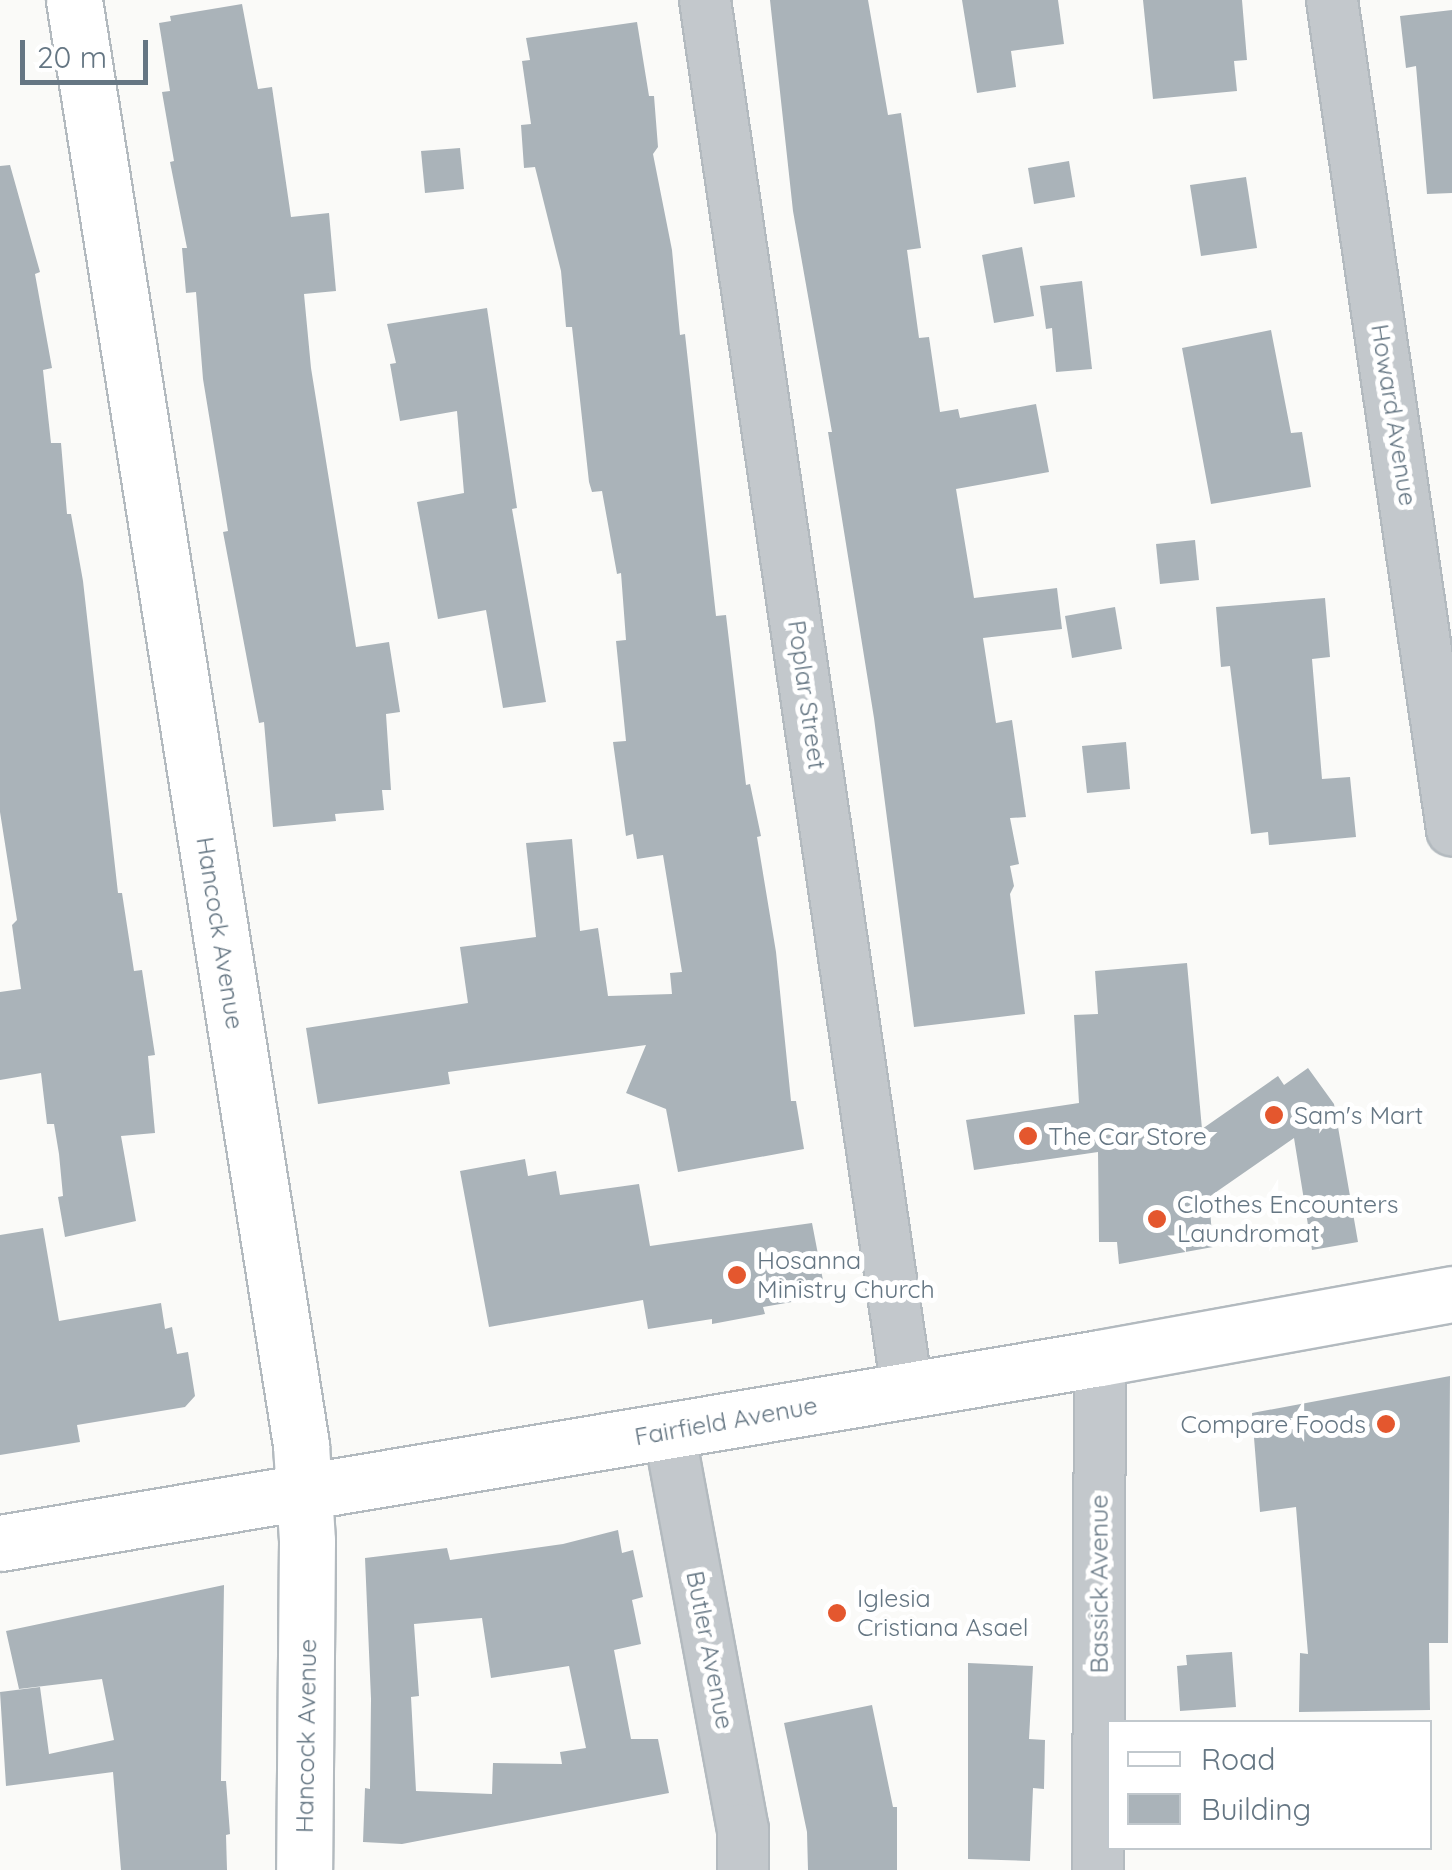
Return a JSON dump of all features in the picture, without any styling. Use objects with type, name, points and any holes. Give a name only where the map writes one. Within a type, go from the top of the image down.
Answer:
[{"type":"street","name":"Hancock Avenue","points":[[74,0],[301,1444],[307,1541],[304,1870]]},
{"type":"street","name":"Poplar Street","points":[[705,0],[907,1390]]},
{"type":"street","name":"Howard Avenue","points":[[1332,0],[1435,577],[1452,830]]},
{"type":"street","name":"Fairfield Avenue","points":[[0,1543],[1100,1358],[1452,1294]]},
{"type":"street","name":"Bassick Avenue","points":[[1098,1870],[1100,1358]]},
{"type":"street","name":"Butler Avenue","points":[[669,1431],[743,1828],[742,1870]]},
{"type":"building","points":[[770,0],[868,0],[888,115],[901,113],[921,248],[907,250],[919,338],[929,337],[940,412],[958,409],[960,418],[1036,404],[1049,472],[956,489],[974,598],[1057,588],[1062,629],[983,638],[996,723],[1012,720],[1026,817],[1010,818],[1019,864],[1010,866],[1014,886],[1010,894],[1025,1014],[914,1027],[874,718],[828,432],[832,432],[793,211]]},
{"type":"building","points":[[962,0],[1058,0],[1064,44],[1011,51],[1016,87],[977,93]]},
{"type":"building","points":[[1143,0],[1242,0],[1247,60],[1234,61],[1237,91],[1153,99]]},
{"type":"building","points":[[242,4],[258,89],[272,87],[291,217],[329,213],[336,291],[304,294],[311,368],[356,647],[389,642],[400,712],[386,714],[391,790],[382,790],[384,810],[335,814],[336,821],[273,827],[264,722],[259,723],[223,532],[228,531],[203,379],[196,292],[186,293],[182,248],[187,248],[170,162],[174,161],[162,92],[170,91],[159,23],[171,21],[170,16]]},
{"type":"building","points":[[1452,10],[1452,193],[1427,194],[1416,66],[1406,68],[1400,16]]},
{"type":"building","points":[[637,22],[649,96],[654,96],[658,147],[653,154],[672,250],[680,335],[685,334],[716,616],[726,615],[746,785],[750,784],[761,836],[757,837],[776,952],[791,1101],[796,1101],[804,1149],[678,1172],[666,1109],[626,1093],[646,1045],[448,1072],[450,1084],[318,1104],[306,1028],[468,1003],[460,947],[536,937],[526,843],[572,839],[580,931],[598,928],[608,996],[672,994],[670,973],[682,972],[663,855],[637,859],[633,834],[626,836],[613,742],[626,741],[616,641],[626,640],[621,573],[617,574],[602,491],[592,492],[589,482],[572,327],[566,327],[561,271],[535,167],[524,168],[521,125],[531,124],[522,61],[530,60],[526,38]]},
{"type":"building","points":[[460,148],[464,189],[425,193],[421,151]]},
{"type":"building","points":[[1069,161],[1075,197],[1034,204],[1028,168]]},
{"type":"building","points":[[10,165],[40,272],[35,274],[52,368],[43,370],[51,443],[61,443],[67,514],[71,514],[83,581],[118,893],[122,893],[134,971],[142,970],[155,1055],[148,1056],[155,1133],[121,1136],[136,1221],[65,1237],[58,1197],[63,1196],[59,1154],[54,1124],[47,1124],[41,1073],[0,1080],[0,992],[21,989],[12,925],[17,920],[0,812],[0,166]]},
{"type":"building","points":[[1246,177],[1257,248],[1201,256],[1190,185]]},
{"type":"building","points":[[1022,247],[1034,316],[994,323],[982,255]]},
{"type":"building","points":[[1082,281],[1092,369],[1056,372],[1052,328],[1046,329],[1040,286]]},
{"type":"building","points":[[487,308],[517,508],[512,509],[546,702],[503,708],[486,610],[438,619],[417,502],[464,493],[457,411],[400,421],[390,364],[396,363],[387,324]]},
{"type":"building","points":[[1271,330],[1291,433],[1302,432],[1311,487],[1211,504],[1182,348]]},
{"type":"building","points":[[1195,540],[1199,580],[1160,584],[1156,544]]},
{"type":"building","points":[[1325,598],[1330,657],[1312,659],[1322,779],[1350,777],[1356,837],[1269,845],[1268,832],[1251,834],[1230,666],[1221,667],[1216,607]]},
{"type":"building","points":[[1115,607],[1122,649],[1072,658],[1065,616]]},
{"type":"building","points":[[1126,742],[1130,789],[1087,793],[1082,746]]},
{"type":"building","points":[[1187,963],[1202,1129],[1278,1076],[1284,1085],[1308,1068],[1334,1104],[1358,1242],[1312,1250],[1294,1138],[1209,1197],[1213,1247],[1119,1264],[1117,1242],[1099,1242],[1098,1152],[974,1170],[966,1120],[1079,1103],[1074,1015],[1098,1014],[1095,971]]},
{"type":"building","points":[[525,1159],[528,1176],[556,1171],[560,1195],[639,1184],[650,1246],[812,1223],[826,1296],[763,1307],[765,1314],[712,1324],[712,1319],[648,1329],[643,1300],[489,1327],[460,1171]]},
{"type":"building","points":[[43,1228],[59,1321],[161,1303],[165,1329],[172,1327],[177,1354],[188,1352],[195,1396],[185,1407],[77,1425],[80,1442],[0,1455],[0,1235]]},
{"type":"building","points":[[1450,1376],[1448,1643],[1429,1643],[1430,1710],[1299,1712],[1300,1653],[1308,1654],[1296,1507],[1260,1512],[1252,1413]]},
{"type":"building","points":[[618,1530],[622,1553],[633,1550],[643,1597],[632,1600],[641,1644],[614,1650],[631,1739],[658,1739],[669,1793],[402,1844],[363,1842],[365,1788],[370,1789],[371,1699],[365,1558],[447,1548],[450,1560],[563,1544]],"holes":[[[482,1618],[491,1678],[569,1666],[586,1748],[560,1752],[562,1764],[493,1763],[492,1794],[416,1791],[411,1697],[419,1696],[414,1624]]]},
{"type":"building","points":[[224,1585],[221,1781],[226,1781],[230,1834],[226,1835],[227,1870],[121,1870],[113,1772],[6,1786],[0,1692],[40,1687],[49,1754],[114,1740],[102,1679],[19,1689],[6,1631]]},
{"type":"building","points":[[1232,1652],[1236,1707],[1180,1711],[1177,1666],[1187,1665],[1186,1655]]},
{"type":"building","points":[[968,1663],[1033,1666],[1029,1739],[1045,1740],[1044,1789],[1033,1788],[1030,1861],[968,1859]]},
{"type":"building","points":[[872,1705],[893,1807],[897,1807],[897,1870],[808,1870],[807,1832],[784,1723]]},
{"type":"place","name":"Sam's Mart","points":[[1274,1115]]},
{"type":"place","name":"The Car Store","points":[[1028,1136]]},
{"type":"place","name":"Clothes Encounters Laundromat","points":[[1157,1219]]},
{"type":"place","name":"Hosanna Ministry Church","points":[[737,1275]]},
{"type":"place","name":"Compare Foods","points":[[1386,1424]]},
{"type":"place","name":"Iglesia Cristiana Asael","points":[[837,1613]]}]
